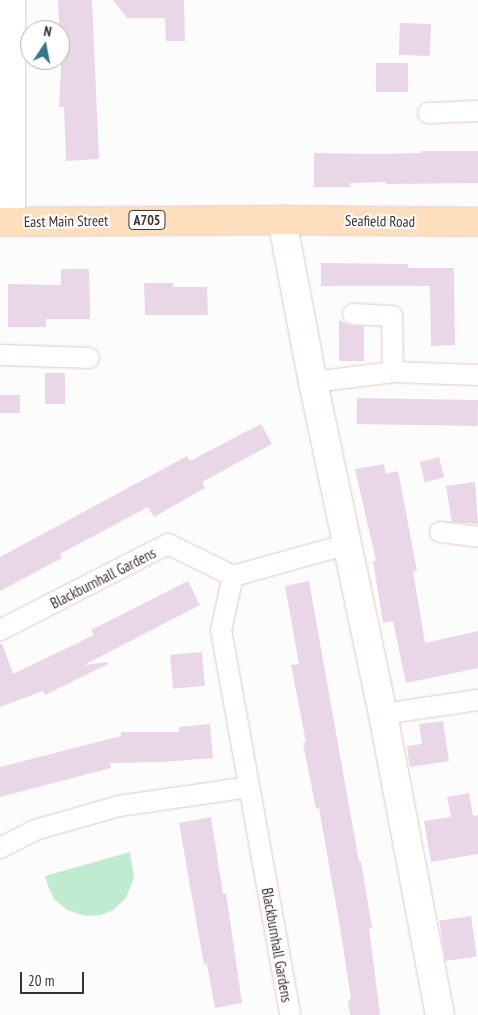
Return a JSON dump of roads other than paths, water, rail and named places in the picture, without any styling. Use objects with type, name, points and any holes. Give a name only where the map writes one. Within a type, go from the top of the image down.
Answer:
[{"type":"main road","name":"East Main Street","points":[[6,221],[282,220]]},
{"type":"main road","name":"Seafield Road","points":[[282,220],[478,222]]},
{"type":"street","points":[[6,221],[11,0]]},
{"type":"street","points":[[428,113],[478,111]]},
{"type":"street","points":[[282,220],[313,382],[383,714],[440,1015]]},
{"type":"street","points":[[354,314],[392,316],[393,372]]},
{"type":"street","points":[[0,355],[89,358]]},
{"type":"street","points":[[313,382],[393,372],[478,375]]},
{"type":"street","points":[[440,532],[478,537]]},
{"type":"street","name":"Blackburnhall Gardens","points":[[0,630],[168,544],[233,576],[222,630],[290,1015]]},
{"type":"street","points":[[233,576],[348,544]]},
{"type":"street","points":[[383,714],[478,700]]},
{"type":"street","points":[[0,848],[35,830],[119,806],[249,786]]}]
